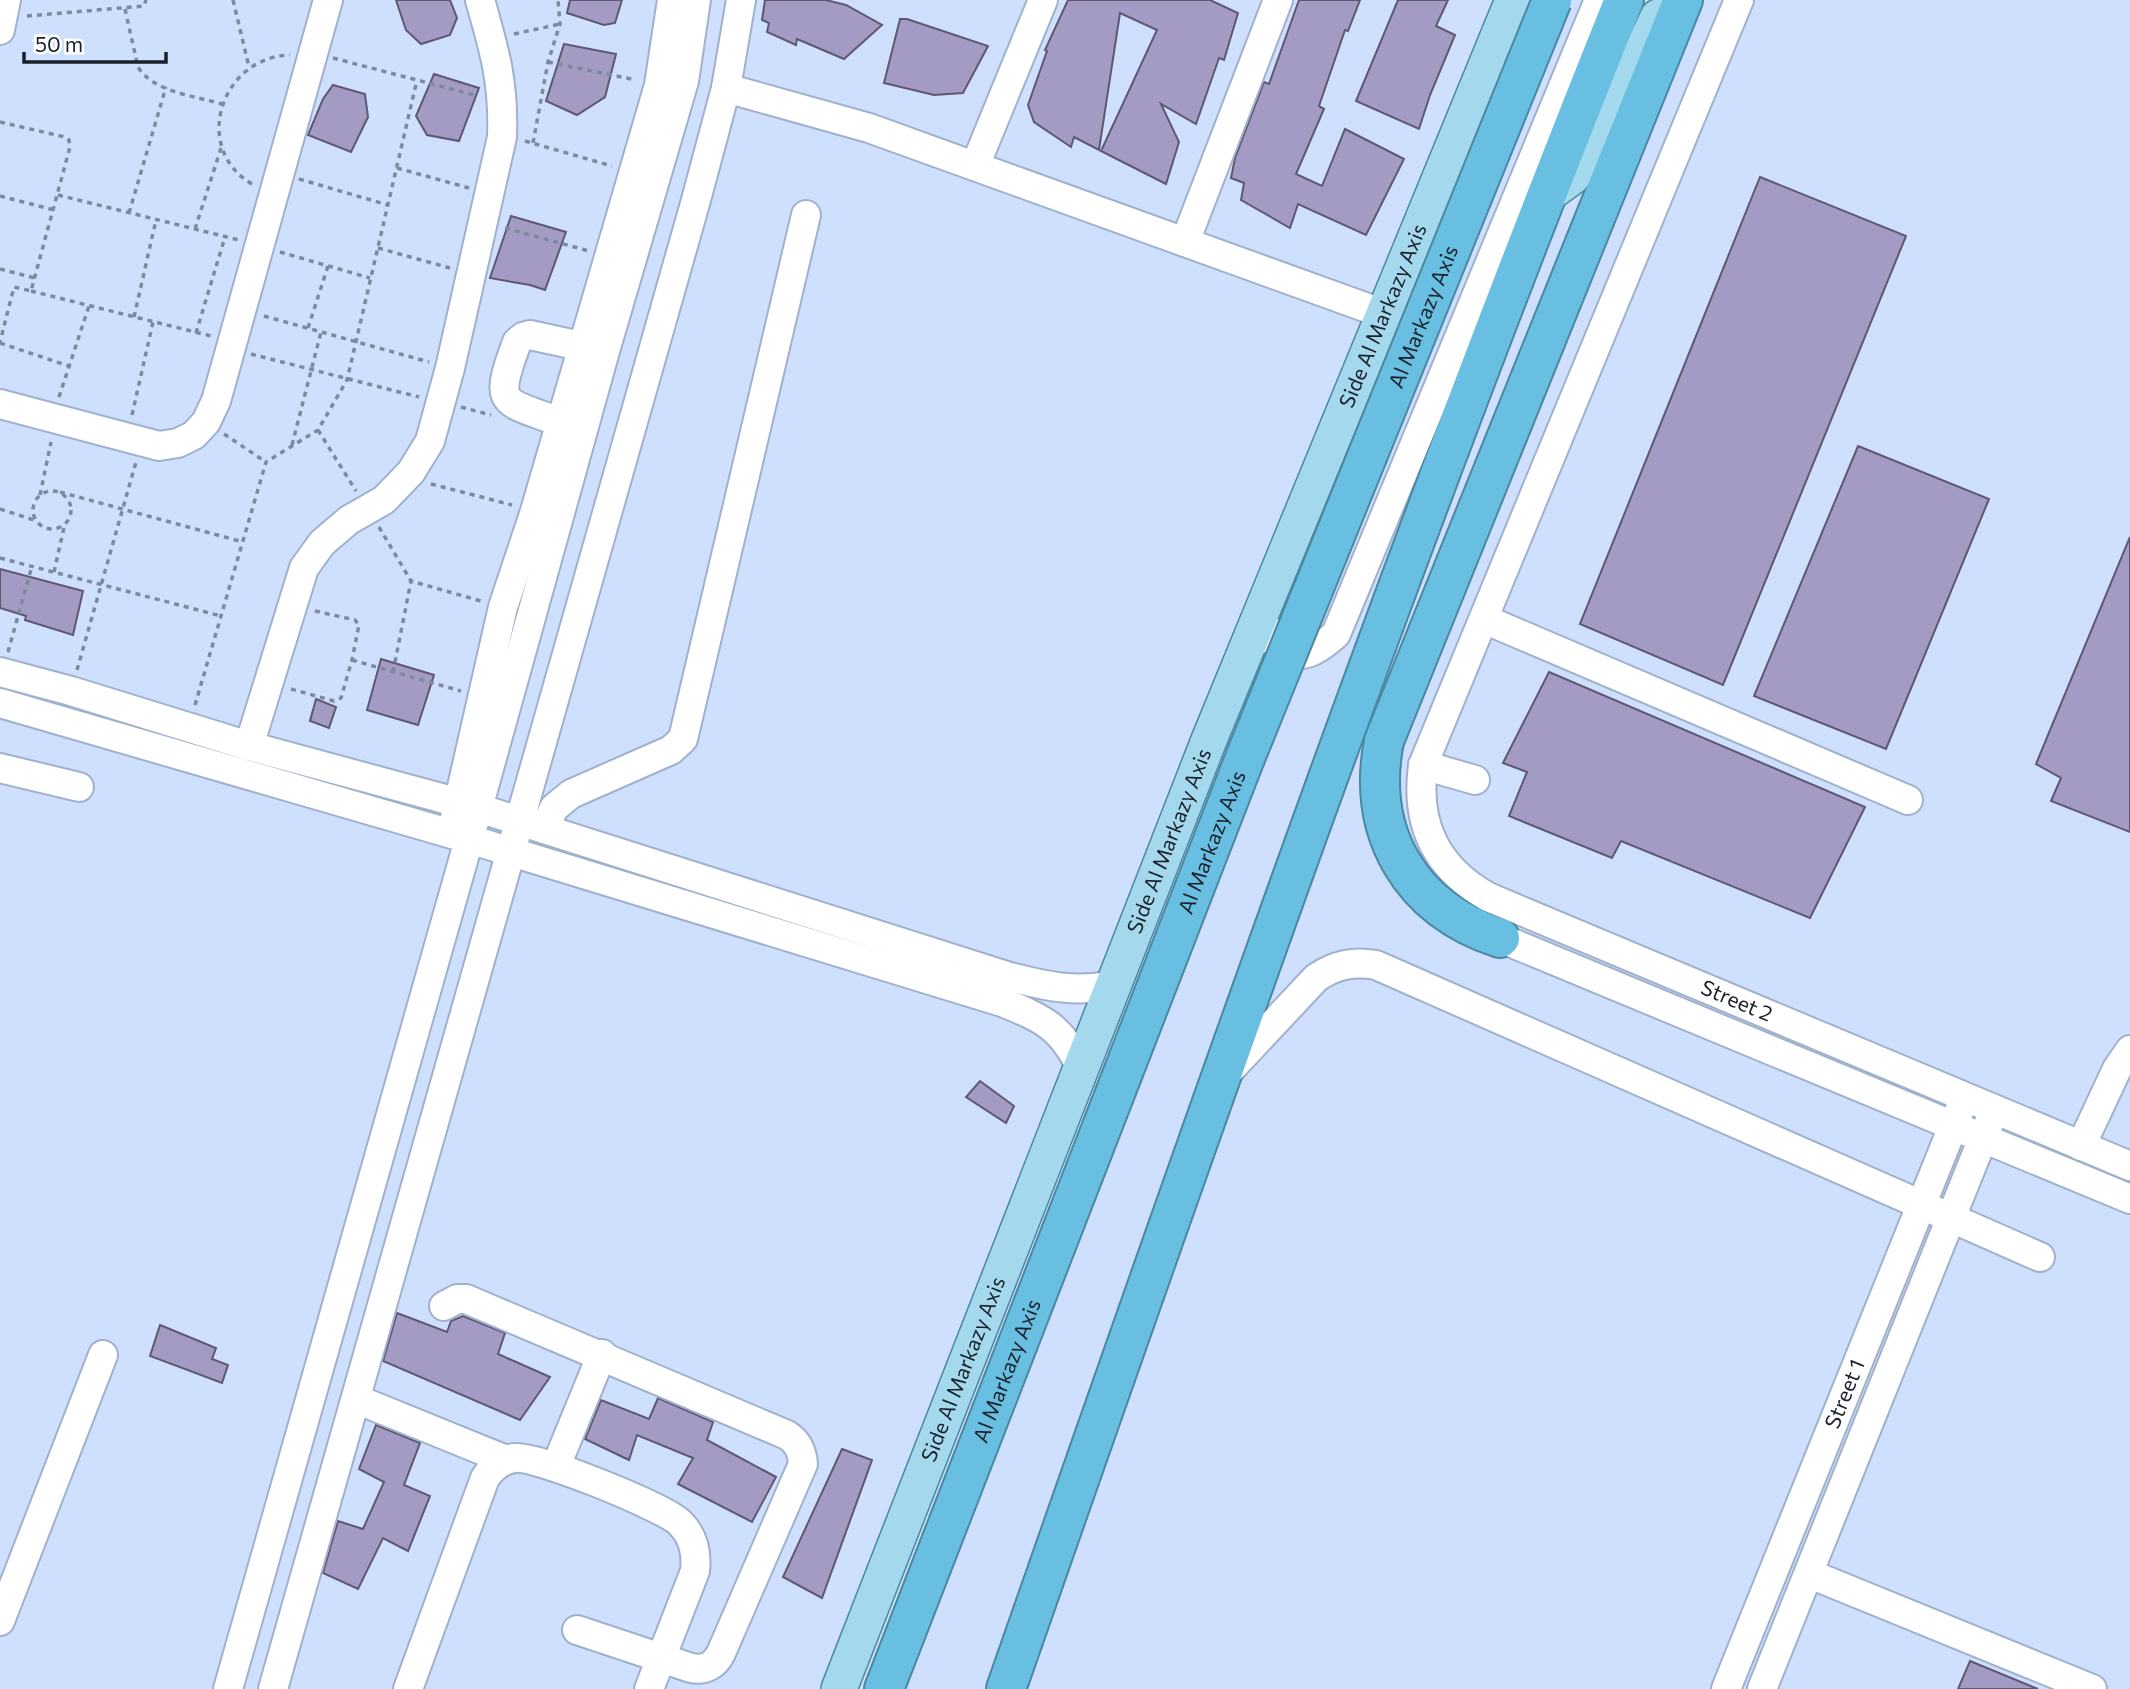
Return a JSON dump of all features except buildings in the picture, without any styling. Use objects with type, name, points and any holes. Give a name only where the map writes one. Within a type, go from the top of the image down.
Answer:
[{"type":"highway","name":"Al Markazy Axis","points":[[884,1689],[1245,758],[1552,0]]},
{"type":"highway","points":[[1006,1689],[1217,1083],[1471,389],[1624,0]]},
{"type":"highway","points":[[1500,939],[1480,932],[1444,911],[1413,881],[1402,864],[1392,845],[1381,804],[1380,773],[1384,741],[1683,0]]},
{"type":"main road","name":"Side Al Markazy Axis","points":[[839,1689],[1082,1070],[1112,985],[1260,615],[1513,0]]},
{"type":"main road","points":[[1547,195],[1572,177],[1597,146],[1666,0]]},
{"type":"street","points":[[0,404],[159,446],[178,443],[194,435],[206,422],[216,401],[328,0]]},
{"type":"street","points":[[249,746],[304,568],[322,543],[349,520],[384,500],[406,478],[430,441],[450,368],[502,137],[500,69],[480,0]]},
{"type":"street","points":[[468,806],[483,697],[503,607],[535,511],[560,422],[594,348],[609,256],[659,85],[672,0]]},
{"type":"street","points":[[228,1689],[295,1455],[468,806],[594,348],[684,81],[696,0]]},
{"type":"street","points":[[531,826],[726,88],[741,0]]},
{"type":"street","points":[[975,166],[1043,0]]},
{"type":"street","points":[[1185,242],[1278,0]]},
{"type":"street","points":[[1260,615],[1276,644],[1297,654],[1316,652],[1336,635],[1598,0]]},
{"type":"street","points":[[1475,780],[1423,765],[1739,0]]},
{"type":"street","points":[[726,88],[869,128],[1384,314]]},
{"type":"street","points":[[273,1689],[510,852],[531,826],[571,794],[671,750],[683,739],[806,215]]},
{"type":"street","points":[[560,422],[511,404],[505,397],[503,388],[517,342],[530,335],[594,348]]},
{"type":"street","points":[[1484,619],[1908,800]]},
{"type":"street","points":[[1,672],[249,746],[468,806],[1006,989],[1051,1026],[1074,1054],[1082,1070]]},
{"type":"street","points":[[0,702],[510,852],[1006,989],[1097,989],[1112,985]]},
{"type":"street","name":"Street 2","points":[[1423,765],[1420,797],[1422,813],[1432,842],[1450,869],[1488,897],[2130,1166]]},
{"type":"street","points":[[0,768],[79,787]]},
{"type":"street","name":"Street 2","points":[[1500,939],[2130,1199]]},
{"type":"street","points":[[1217,1083],[1316,978],[1326,971],[1351,963],[1376,965],[2040,1257]]},
{"type":"street","points":[[2090,1150],[2128,1074],[2129,1052]]},
{"type":"street","name":"Street 1","points":[[1726,1689],[1965,1097]]},
{"type":"street","name":"Street 1","points":[[1762,1689],[1995,1109]]},
{"type":"street","points":[[444,1306],[457,1299],[466,1299],[602,1354],[787,1434],[799,1446],[803,1455],[803,1464],[718,1658],[709,1667],[697,1669],[577,1630]]},
{"type":"street","points":[[556,1465],[602,1354]]},
{"type":"street","points":[[0,1621],[103,1355]]},
{"type":"street","points":[[356,1399],[506,1460]]},
{"type":"street","points":[[295,1455],[301,1468],[313,1476],[321,1478],[335,1473]]},
{"type":"street","points":[[408,1689],[481,1487],[490,1471],[506,1460],[524,1457],[556,1465],[670,1514],[686,1529],[696,1560],[695,1571],[649,1689]]},
{"type":"street","points":[[274,1528],[295,1523],[308,1530],[315,1542]]},
{"type":"street","points":[[1810,1574],[2092,1689]]},
{"type":"path","points":[[3,16],[125,9],[144,6],[146,0]]},
{"type":"path","points":[[233,0],[249,67]]},
{"type":"path","points":[[533,143],[548,62],[560,24],[558,0]]},
{"type":"path","points":[[125,9],[138,67],[150,81],[222,104]]},
{"type":"path","points":[[491,39],[560,24]]},
{"type":"path","points":[[388,205],[248,181],[228,159],[219,132],[222,104],[232,83],[249,67],[264,60],[280,56],[313,56],[503,103]]},
{"type":"path","points":[[548,62],[659,85]]},
{"type":"path","points":[[188,728],[266,462],[318,430],[347,380],[417,80]]},
{"type":"path","points":[[129,213],[166,87]]},
{"type":"path","points":[[0,122],[69,139],[71,146],[31,291]]},
{"type":"path","points":[[502,137],[533,143],[633,172]]},
{"type":"path","points":[[195,229],[222,145]]},
{"type":"path","points":[[397,168],[489,194]]},
{"type":"path","points":[[58,195],[260,246],[371,278]]},
{"type":"path","points":[[0,196],[54,210]]},
{"type":"path","points":[[134,317],[156,220]]},
{"type":"path","points":[[483,222],[609,256]]},
{"type":"path","points":[[196,332],[225,237]]},
{"type":"path","points":[[378,248],[471,274]]},
{"type":"path","points":[[308,328],[328,266]]},
{"type":"path","points":[[0,269],[36,278]]},
{"type":"path","points":[[69,366],[0,342],[13,287],[196,332],[347,380],[441,402]]},
{"type":"path","points":[[37,521],[34,504],[40,495],[54,419],[89,306]]},
{"type":"path","points":[[242,309],[450,368]]},
{"type":"path","points":[[71,691],[123,509],[153,322]]},
{"type":"path","points":[[292,446],[321,332]]},
{"type":"path","points":[[206,422],[266,462]]},
{"type":"path","points":[[318,430],[411,581],[393,672]]},
{"type":"path","points":[[406,478],[535,511]]},
{"type":"path","points":[[40,495],[60,492],[243,542]]},
{"type":"path","points":[[54,572],[71,509],[60,492]]},
{"type":"path","points":[[0,509],[54,528],[66,522]]},
{"type":"path","points":[[0,558],[221,616]]},
{"type":"path","points":[[1,672],[32,566]]},
{"type":"path","points":[[411,581],[503,607]]},
{"type":"path","points":[[269,683],[334,701],[341,698],[359,625],[355,620],[292,606]]},
{"type":"path","points":[[352,660],[483,697]]}]
